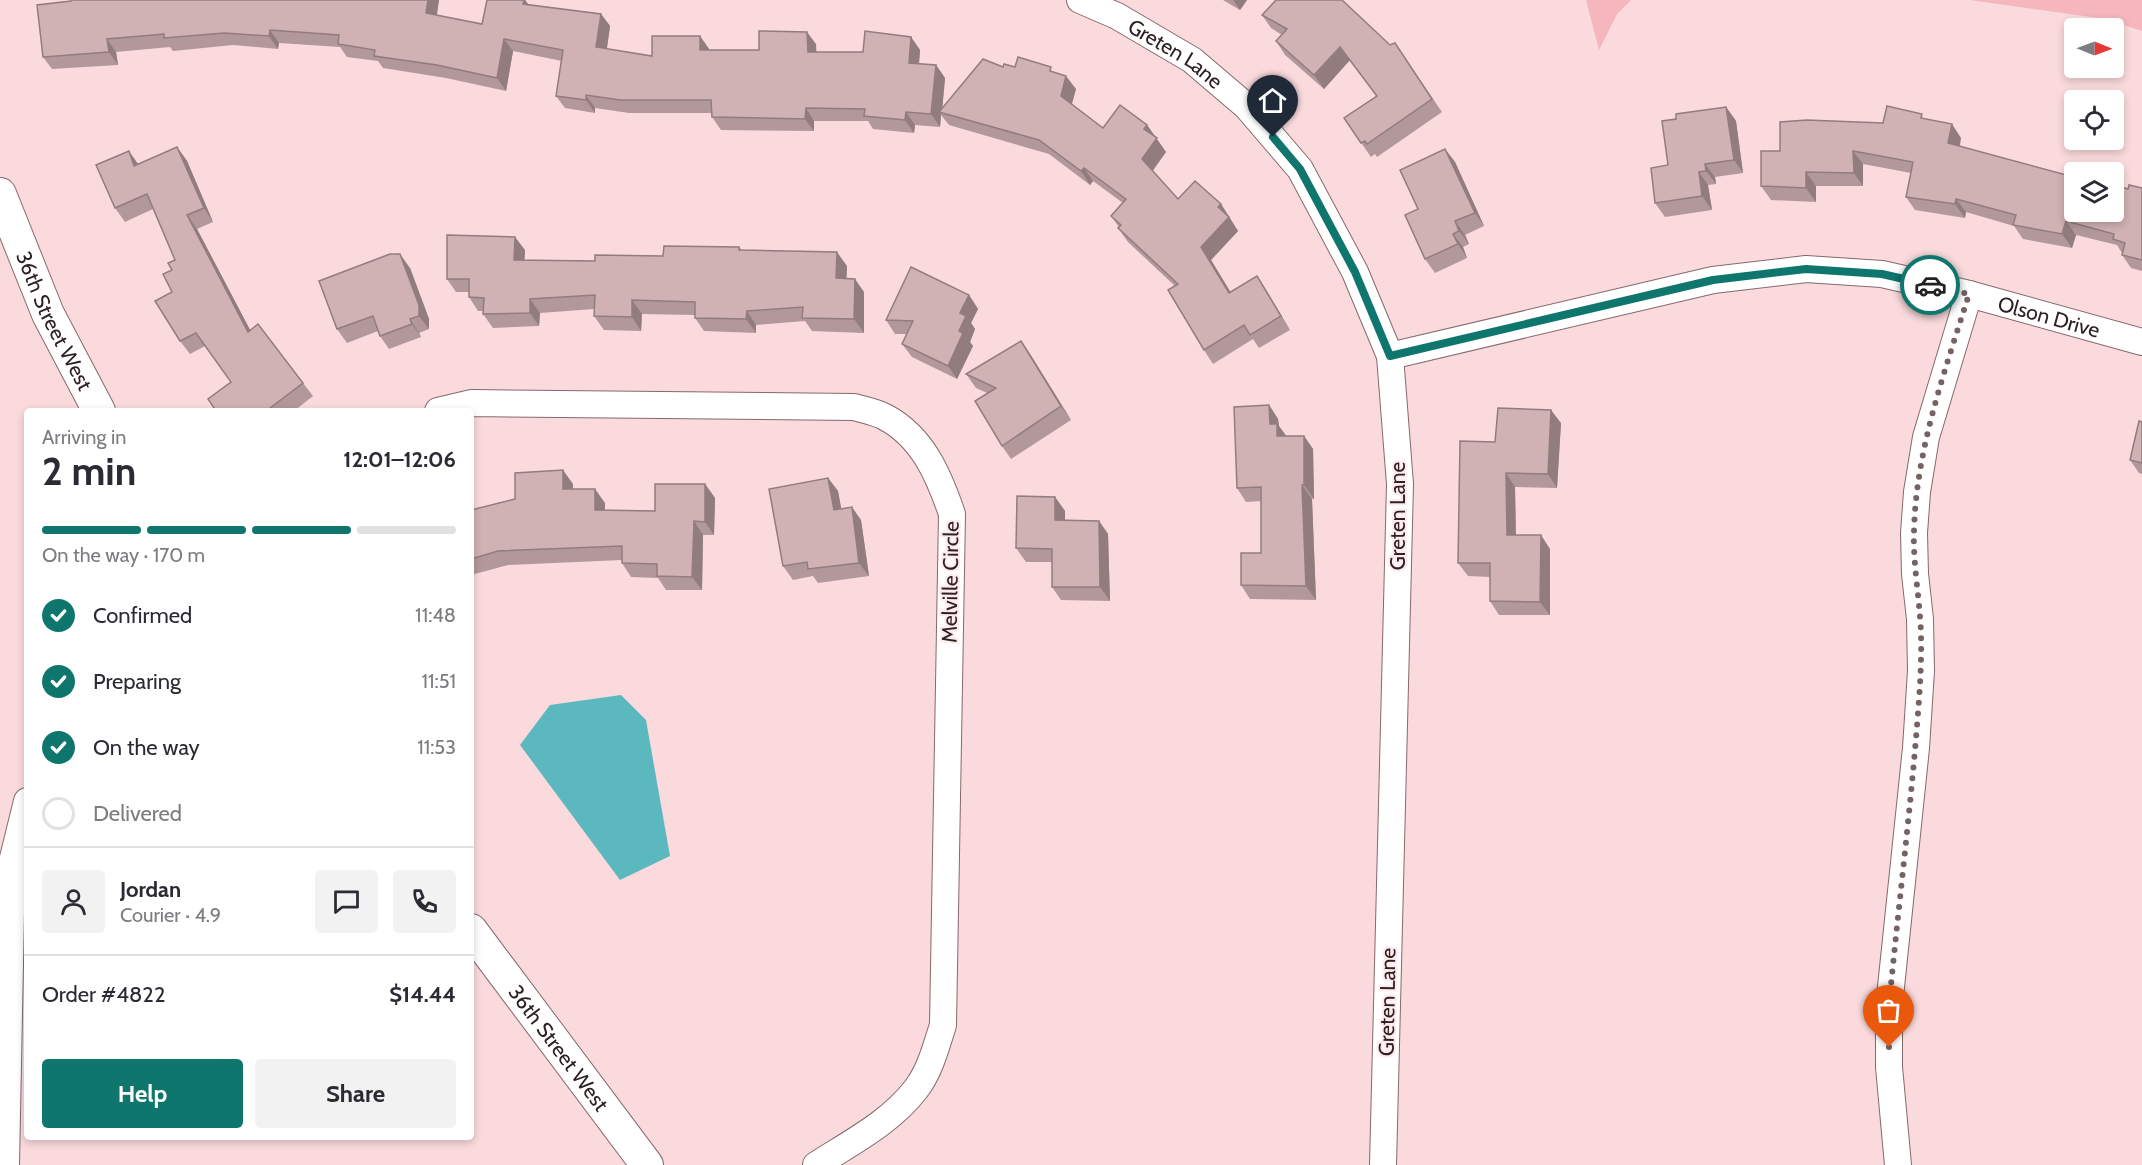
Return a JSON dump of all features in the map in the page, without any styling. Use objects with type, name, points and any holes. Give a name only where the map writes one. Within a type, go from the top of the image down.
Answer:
[{"type":"street","name":"Greten Lane","points":[[1080,0],[1117,16],[1192,60],[1246,106],[1300,169],[1355,272],[1390,356],[1400,484],[1383,1165]]},
{"type":"street","name":"36th Street West","points":[[0,194],[48,314],[97,408]]},
{"type":"street","name":"Olson Drive","points":[[1390,356],[1713,280],[1806,269],[1882,274],[1969,294],[2142,342]]},
{"type":"street","points":[[1898,1165],[1889,1067],[1889,1006],[1916,748],[1921,671],[1914,533],[1917,492],[1926,437],[1969,294]]},
{"type":"street","name":"Melville Circle","points":[[451,408],[472,403],[854,407],[884,417],[905,431],[926,454],[942,484],[952,514],[943,1025],[932,1060],[916,1089],[890,1117],[816,1165]]},
{"type":"street","points":[[6,1165],[12,862],[24,813]]},
{"type":"street","name":"36th Street West","points":[[474,934],[647,1165]]},
{"type":"shaded area","points":[[1586,0],[1631,0],[1617,14],[1599,50]]},
{"type":"shaded area","points":[[1970,0],[2142,0],[2142,31],[2124,25],[2124,18],[2098,18]]},
{"type":"water","points":[[621,695],[646,720],[670,856],[620,880],[520,745],[550,705]]},
{"type":"building","points":[[71,0],[428,0],[426,13],[482,24],[487,0],[524,0],[523,4],[601,14],[596,47],[652,56],[652,36],[700,36],[700,50],[759,50],[759,31],[807,32],[808,52],[863,52],[865,31],[911,37],[909,63],[936,65],[931,114],[906,112],[905,120],[864,116],[865,109],[806,108],[805,119],[712,117],[711,100],[620,100],[586,95],[586,100],[556,96],[563,50],[504,39],[497,78],[437,65],[374,56],[375,50],[338,44],[339,35],[270,30],[269,36],[224,33],[164,38],[164,34],[107,39],[109,52],[43,57],[37,5]]},
{"type":"building","points":[[1276,0],[1342,0],[1390,45],[1395,43],[1432,99],[1367,144],[1365,141],[1361,143],[1344,118],[1377,96],[1340,47],[1314,75],[1276,41],[1287,29],[1262,15]]},
{"type":"building","points":[[1018,57],[1051,67],[1050,71],[1066,76],[1061,96],[1103,128],[1120,105],[1147,125],[1144,129],[1157,138],[1142,159],[1178,199],[1195,181],[1221,204],[1218,207],[1229,217],[1201,247],[1229,293],[1257,276],[1281,316],[1250,335],[1244,325],[1204,350],[1168,290],[1178,284],[1118,228],[1121,225],[1111,216],[1126,199],[1084,168],[1081,171],[1039,140],[939,112],[983,59],[1003,67],[1004,64],[1015,67]]},
{"type":"building","points":[[1887,106],[1922,114],[1921,118],[1952,124],[1948,143],[2064,174],[2066,222],[2062,234],[2013,225],[2016,215],[1956,199],[1955,204],[1906,197],[1913,162],[1853,151],[1854,173],[1806,172],[1806,188],[1761,186],[1761,151],[1780,151],[1780,122],[1807,120],[1883,123]]},
{"type":"building","points":[[1726,107],[1734,160],[1705,164],[1706,171],[1699,172],[1702,196],[1655,203],[1651,168],[1668,165],[1662,121],[1676,119],[1676,114]]},
{"type":"building","points":[[177,147],[204,208],[187,215],[248,332],[258,324],[303,383],[270,408],[214,408],[208,399],[231,382],[196,333],[180,341],[155,301],[172,292],[163,274],[172,270],[168,263],[175,260],[147,194],[115,208],[96,165],[129,151],[134,166]]},
{"type":"building","points":[[1445,149],[1475,213],[1455,221],[1459,231],[1453,234],[1458,244],[1425,259],[1405,215],[1418,209],[1400,170]]},
{"type":"building","points":[[2129,185],[2142,188],[2142,260],[2122,255],[2125,243],[2113,239],[2114,234],[2070,222],[2124,222],[2124,188],[2128,189]]},
{"type":"building","points":[[447,235],[515,237],[514,260],[595,261],[595,255],[663,256],[664,246],[837,252],[836,278],[855,279],[854,319],[802,318],[803,307],[747,311],[746,319],[695,318],[695,302],[632,300],[632,317],[594,316],[595,295],[530,299],[530,313],[483,314],[484,298],[469,297],[469,279],[447,279]]},
{"type":"building","points":[[390,254],[400,254],[419,305],[419,316],[410,319],[412,324],[380,336],[373,316],[337,329],[319,281]]},
{"type":"building","points":[[911,267],[969,295],[960,313],[966,316],[959,331],[963,333],[948,366],[902,344],[913,321],[886,320]]},
{"type":"building","points":[[1021,341],[1061,406],[1002,446],[975,401],[996,388],[966,374]]},
{"type":"building","points":[[1269,405],[1270,424],[1277,424],[1277,436],[1304,436],[1304,485],[1302,485],[1306,586],[1241,585],[1241,553],[1261,553],[1261,487],[1237,488],[1234,407]]},
{"type":"building","points":[[1498,408],[1551,410],[1548,474],[1506,473],[1507,535],[1541,535],[1540,602],[1490,601],[1490,563],[1458,563],[1460,441],[1495,442]]},
{"type":"building","points":[[2139,421],[2142,422],[2142,463],[2130,460]]},
{"type":"building","points":[[563,470],[563,489],[595,489],[595,510],[655,511],[655,484],[705,484],[705,522],[694,521],[692,577],[657,576],[657,564],[622,563],[622,546],[498,551],[474,558],[474,509],[515,499],[515,473]]},
{"type":"building","points":[[828,478],[834,510],[852,507],[859,563],[808,569],[807,562],[783,566],[769,489]]},
{"type":"building","points":[[1017,496],[1055,497],[1055,520],[1099,521],[1100,587],[1052,587],[1052,549],[1016,548]]},
{"type":"way so far","points":[[1889,1047],[1889,1006],[1916,748],[1921,671],[1914,533],[1917,492],[1926,437],[1969,294],[1930,285]]},
{"type":"route","points":[[1273,137],[1300,169],[1355,272],[1390,356],[1713,280],[1806,269],[1882,274],[1930,285]]}]
